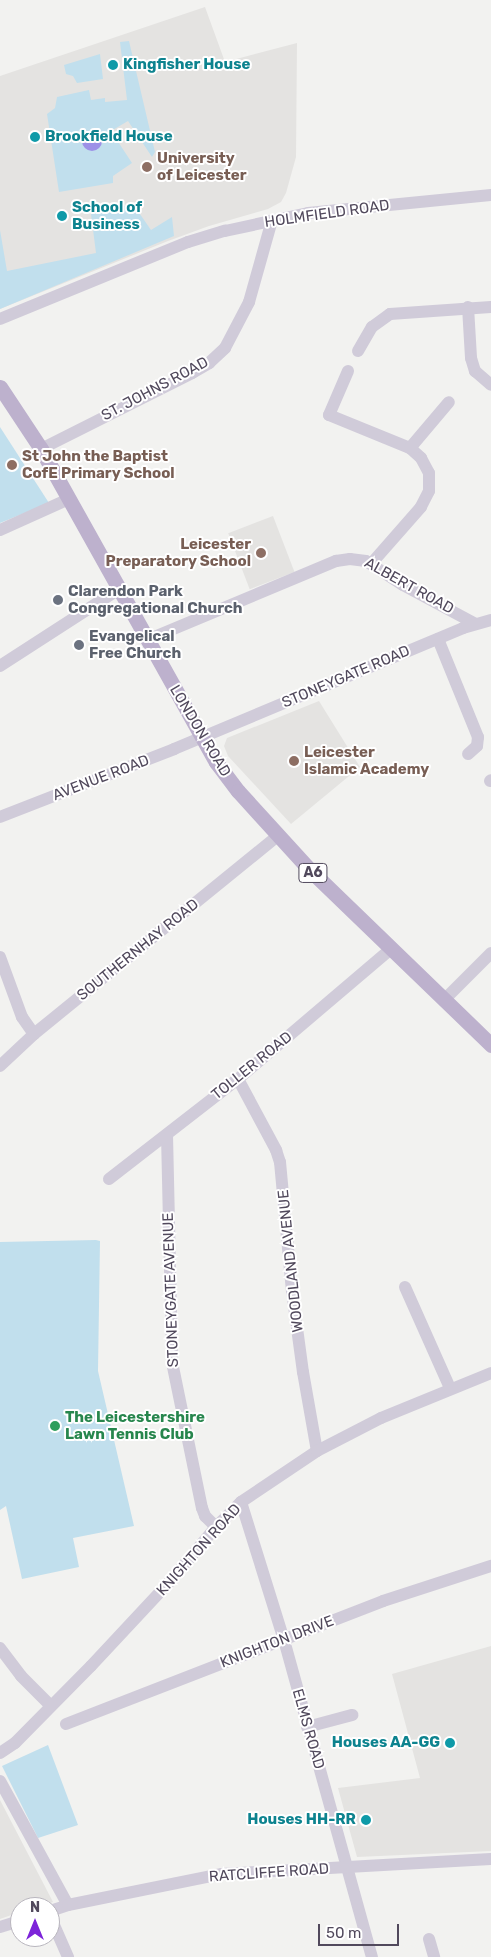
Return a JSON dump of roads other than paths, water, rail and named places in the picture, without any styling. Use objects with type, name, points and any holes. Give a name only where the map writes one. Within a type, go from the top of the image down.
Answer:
[{"type":"main road","name":"LONDON ROAD","points":[[0,386],[41,449],[201,737],[238,791],[349,909],[392,948],[491,1045]]},
{"type":"street","name":"HOLMFIELD ROAD","points":[[0,319],[188,242],[272,220],[308,213],[491,195]]},
{"type":"street","name":"ST. JOHNS ROAD","points":[[41,449],[192,373],[209,363],[225,348],[249,302],[272,220]]},
{"type":"street","points":[[358,351],[372,327],[390,314],[468,307],[491,307]]},
{"type":"street","points":[[468,307],[471,358],[475,371],[491,385]]},
{"type":"street","points":[[348,371],[329,415],[410,448],[427,465],[429,473],[429,491],[420,507],[371,564]]},
{"type":"street","points":[[410,448],[449,402]]},
{"type":"street","points":[[0,530],[69,498]]},
{"type":"street","name":"ALBERT ROAD","points":[[147,640],[336,561],[356,558],[371,564],[403,585],[474,623]]},
{"type":"street","points":[[0,666],[119,589]]},
{"type":"street","name":"STONEYGATE ROAD","points":[[201,737],[474,623],[491,620]]},
{"type":"street","points":[[438,639],[478,737],[477,746],[468,754]]},
{"type":"street","name":"AVENUE ROAD","points":[[0,817],[201,737]]},
{"type":"street","name":"SOUTHERNHAY ROAD","points":[[0,1066],[34,1034],[279,836]]},
{"type":"street","name":"TOLLER ROAD","points":[[109,1179],[238,1079],[392,948]]},
{"type":"street","points":[[445,999],[491,953]]},
{"type":"street","points":[[0,957],[22,1017],[34,1034]]},
{"type":"street","name":"WOODLAND AVENUE","points":[[238,1079],[276,1150],[280,1162],[298,1336],[318,1451]]},
{"type":"street","name":"STONEYGATE AVENUE","points":[[167,1135],[172,1362],[202,1508],[205,1516],[216,1527]]},
{"type":"street","points":[[405,1287],[450,1388]]},
{"type":"street","name":"KNIGHTON ROAD","points":[[0,1754],[15,1743],[166,1586],[216,1527],[241,1502],[318,1451],[381,1418],[450,1388],[491,1373]]},
{"type":"street","name":"ELMS ROAD","points":[[241,1502],[284,1640],[372,1957]]},
{"type":"street","name":"KNIGHTON DRIVE","points":[[66,1724],[382,1601],[491,1566]]},
{"type":"street","points":[[0,1648],[21,1676],[51,1706]]},
{"type":"street","points":[[307,1728],[352,1715]]},
{"type":"street","points":[[0,1781],[68,1905]]},
{"type":"street","name":"RATCLIFFE ROAD","points":[[60,1908],[222,1874],[491,1858]]},
{"type":"street","points":[[60,1939],[68,1957]]},
{"type":"street","points":[[429,1939],[434,1957]]},
{"type":"place","name":"Kingfisher House","points":[[113,65]]},
{"type":"place","name":"Brookfield House","points":[[35,137]]},
{"type":"place","name":"University of Leicester","points":[[147,167]]},
{"type":"place","name":"School of Business","points":[[62,216]]},
{"type":"place","name":"St John the Baptist CofE Primary School","points":[[12,465]]},
{"type":"place","name":"Leicester Preparatory School","points":[[261,553]]},
{"type":"place","name":"Clarendon Park Congregational Church","points":[[58,600]]},
{"type":"place","name":"Evangelical Free Church","points":[[79,645]]},
{"type":"place","name":"Leicester Islamic Academy","points":[[294,761]]},
{"type":"place","name":"The Leicestershire Lawn Tennis Club","points":[[55,1426]]},
{"type":"place","name":"Houses AA-GG","points":[[450,1743]]},
{"type":"place","name":"Houses HH-RR","points":[[366,1820]]}]
